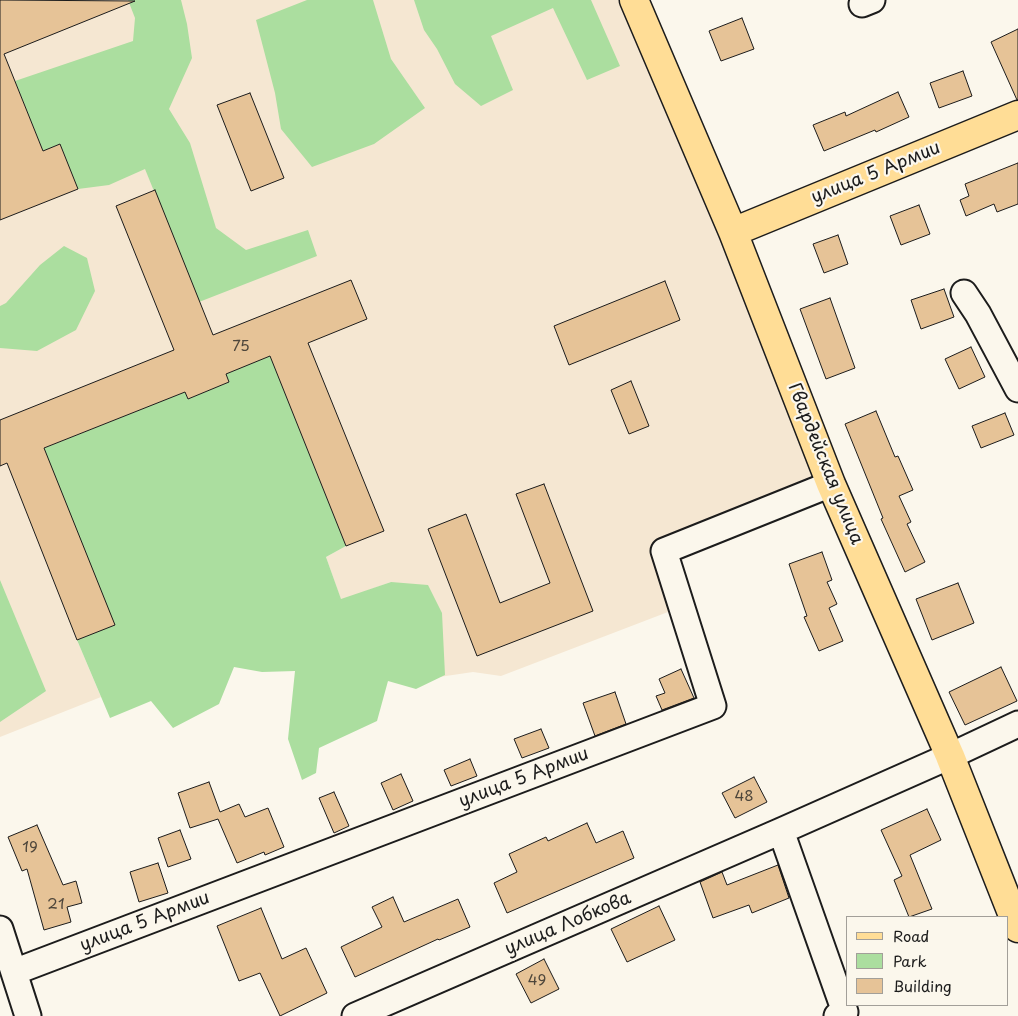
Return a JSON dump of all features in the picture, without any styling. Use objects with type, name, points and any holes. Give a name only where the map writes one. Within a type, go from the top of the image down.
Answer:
[{"type":"main road","name":"Гвардейская улица","points":[[634,0],[733,232],[831,484],[950,756],[1018,928]]},
{"type":"main road","name":"улица 5 Армии","points":[[733,232],[1018,115]]},
{"type":"street","points":[[964,293],[978,314],[1018,389]]},
{"type":"street","name":"улица 5 Армии","points":[[14,972],[713,706],[664,551],[831,484]]},
{"type":"street","name":"улица Лобкова","points":[[355,1016],[781,831],[1018,724]]},
{"type":"street","points":[[781,831],[846,1012],[837,1016]]},
{"type":"street","points":[[0,929],[28,1016]]},
{"type":"shaded area","points":[[0,0],[634,0],[831,484],[664,551],[681,607],[501,676],[473,672],[439,677],[391,582],[341,600],[326,557],[346,546],[226,375],[229,382],[188,399],[185,392],[115,625],[77,640],[101,697],[0,737]]},
{"type":"green space","points":[[128,0],[181,0],[192,58],[169,109],[190,143],[216,228],[246,250],[308,230],[317,256],[199,302],[145,169],[109,185],[78,189],[60,144],[43,151],[15,81],[133,41],[135,18]]},
{"type":"green space","points":[[307,0],[373,0],[391,59],[425,108],[374,144],[312,167],[281,129],[275,93],[256,20]]},
{"type":"green space","points":[[414,0],[591,0],[620,66],[587,80],[553,8],[491,36],[513,90],[481,106],[455,84],[437,49],[424,30]]},
{"type":"green space","points":[[64,246],[87,258],[95,291],[76,330],[37,351],[0,348],[0,306],[6,303],[40,265]]},
{"type":"green space","points":[[270,356],[346,546],[326,557],[341,599],[391,582],[428,585],[442,613],[445,675],[416,689],[388,681],[377,721],[319,748],[316,773],[302,780],[288,739],[295,671],[262,672],[234,667],[219,704],[173,728],[151,701],[110,718],[77,640],[114,625],[22,457],[185,392],[188,399],[229,382],[226,374]]},
{"type":"green space","points":[[0,580],[46,691],[0,722]]},
{"type":"building","points":[[0,0],[135,1],[4,54],[43,151],[60,144],[78,189],[0,220]]},
{"type":"building","points":[[742,18],[754,49],[721,61],[709,31]]},
{"type":"building","points":[[1018,29],[1018,100],[1017,100],[991,42]]},
{"type":"building","points":[[963,71],[972,96],[939,108],[930,83]]},
{"type":"building","points":[[898,92],[909,117],[876,132],[875,130],[824,151],[813,125],[845,112],[846,116]]},
{"type":"building","points":[[250,93],[284,178],[251,191],[217,105]]},
{"type":"building","points":[[1018,163],[1018,204],[997,212],[994,204],[966,216],[960,200],[969,196],[965,184]]},
{"type":"building","points":[[155,190],[213,335],[351,280],[367,319],[308,343],[384,531],[346,546],[270,356],[226,374],[229,382],[188,399],[185,392],[44,448],[115,625],[77,640],[7,463],[0,466],[0,420],[174,350],[116,206]]},
{"type":"building","points":[[919,205],[930,234],[901,245],[890,216]]},
{"type":"building","points":[[838,235],[848,264],[824,273],[813,244]]},
{"type":"building","points":[[665,281],[680,320],[569,365],[554,326]]},
{"type":"building","points":[[944,289],[954,317],[921,329],[911,300]]},
{"type":"building","points":[[830,298],[855,368],[826,379],[800,309]]},
{"type":"building","points":[[971,347],[985,377],[959,389],[945,359]]},
{"type":"building","points":[[631,381],[649,426],[629,434],[611,390]]},
{"type":"building","points":[[876,411],[895,457],[898,456],[913,490],[899,496],[911,522],[907,524],[925,562],[905,572],[881,519],[883,518],[845,424]]},
{"type":"building","points":[[1005,413],[1014,435],[981,448],[972,426]]},
{"type":"building","points":[[544,484],[593,611],[477,656],[428,529],[466,514],[500,603],[550,583],[516,494]]},
{"type":"building","points":[[822,552],[832,580],[827,582],[837,604],[829,608],[843,641],[819,651],[804,617],[807,616],[789,564]]},
{"type":"building","points":[[958,583],[974,623],[932,640],[916,599]]},
{"type":"building","points":[[1001,667],[1017,701],[965,725],[949,692]]},
{"type":"building","points":[[681,669],[694,698],[662,710],[656,696],[665,693],[659,679]]},
{"type":"building","points":[[615,692],[626,724],[595,736],[583,703]]},
{"type":"building","points":[[541,729],[549,748],[522,758],[514,739]]},
{"type":"building","points":[[470,759],[477,776],[451,786],[444,770]]},
{"type":"building","points":[[401,774],[413,801],[393,810],[381,783]]},
{"type":"building","points":[[754,777],[767,802],[735,818],[722,793]]},
{"type":"building","points":[[209,782],[220,812],[239,804],[245,817],[268,808],[284,847],[265,855],[264,852],[237,863],[218,819],[190,828],[178,793]]},
{"type":"building","points":[[334,792],[349,826],[334,833],[319,798]]},
{"type":"building","points":[[927,809],[941,840],[910,855],[932,909],[909,916],[894,880],[902,876],[881,830]]},
{"type":"building","points":[[587,823],[596,843],[623,831],[634,858],[507,913],[494,883],[517,872],[509,854],[546,837],[548,841]]},
{"type":"building","points":[[37,825],[63,885],[76,881],[82,903],[67,907],[71,922],[44,930],[27,869],[22,871],[8,837]]},
{"type":"building","points":[[180,830],[191,859],[168,867],[158,838]]},
{"type":"building","points":[[158,863],[168,893],[139,902],[130,872]]},
{"type":"building","points":[[778,865],[789,898],[752,913],[749,905],[713,918],[700,882],[722,872],[727,885]]},
{"type":"building","points":[[393,897],[404,922],[458,899],[470,927],[438,939],[355,977],[341,947],[382,927],[372,907]]},
{"type":"building","points":[[659,906],[675,940],[627,962],[611,929]]},
{"type":"building","points":[[261,908],[282,959],[306,948],[327,993],[280,1016],[260,973],[239,981],[217,926]]},
{"type":"building","points":[[544,959],[559,989],[531,1003],[516,974]]}]
